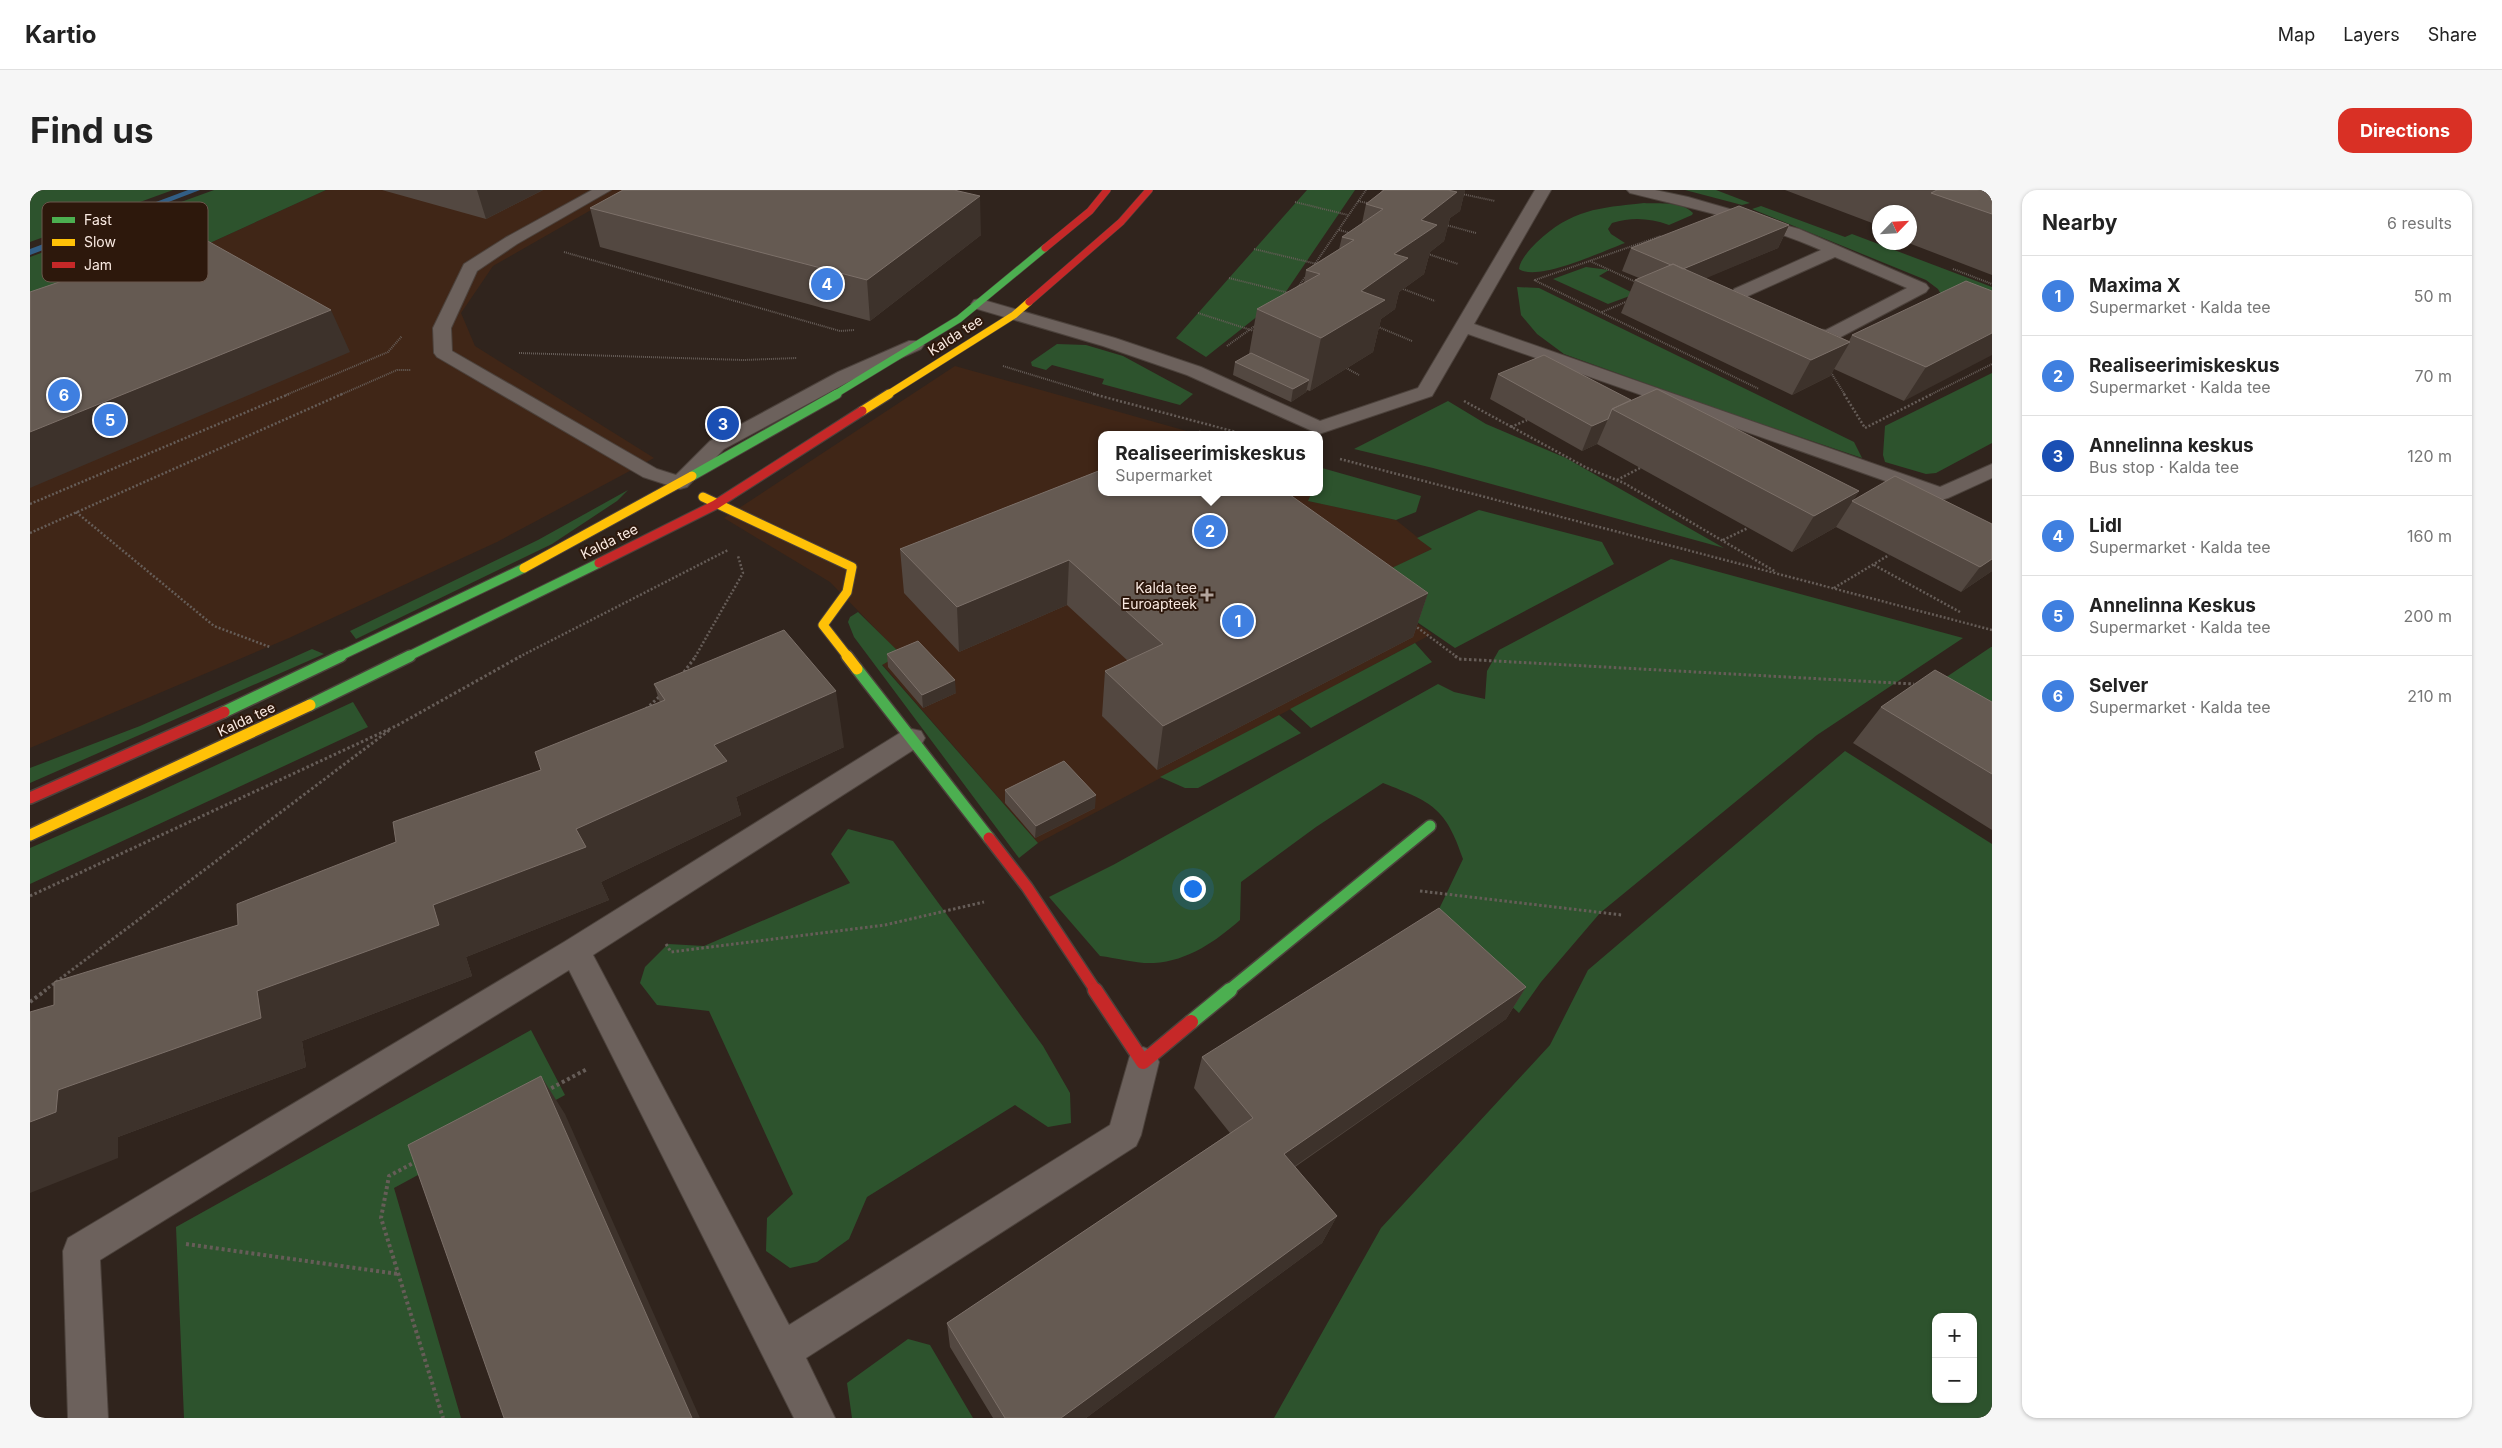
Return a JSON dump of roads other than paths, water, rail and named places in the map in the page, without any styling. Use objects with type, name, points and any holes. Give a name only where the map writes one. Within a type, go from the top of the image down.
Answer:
[{"type":"street","points":[[603,190],[515,239],[470,268],[442,328],[443,353],[650,473],[680,483],[716,505],[852,567],[847,592],[823,625],[1027,887],[1143,1062]]},
{"type":"street","name":"Kalda tee","points":[[926,340],[980,304],[1090,211],[1107,190]]},
{"type":"street","name":"Kalda tee","points":[[30,835],[357,683],[716,505],[1014,315],[1121,222],[1150,190]]},
{"type":"street","points":[[980,304],[1109,342],[1194,371],[1319,428],[1425,392],[1465,327],[1543,190]]},
{"type":"street","points":[[1635,190],[1728,213],[1793,232],[1836,250],[1920,288],[1828,336],[1807,334],[1759,321],[1737,308],[1740,294],[1836,250]]},
{"type":"street","points":[[1465,327],[1941,494],[1992,470]]},
{"type":"street","points":[[680,483],[717,445],[845,376],[926,340]]},
{"type":"street","name":"Kalda tee","points":[[30,798],[260,696],[540,560],[680,483]]},
{"type":"street","points":[[88,1418],[81,1251],[574,950],[912,738]]},
{"type":"street","points":[[782,1351],[1124,1134],[1143,1062],[1430,826]]},
{"type":"street","points":[[574,950],[815,1418]]},
{"type":"waterway","points":[[164,202],[196,190]]},
{"type":"waterway","points":[[30,252],[42,248]]},
{"type":"place","name":"Lidl","points":[[827,284]]},
{"type":"place","name":"Selver","points":[[64,395]]},
{"type":"place","name":"Annelinna Keskus","points":[[110,420]]},
{"type":"place","name":"Annelinna keskus","points":[[723,424]]},
{"type":"place","name":"Realiseerimiskeskus","points":[[1210,531]]},
{"type":"place","name":"Kalda tee Euroapteek","points":[[1207,595]]},
{"type":"place","name":"Maxima X","points":[[1238,621]]}]
